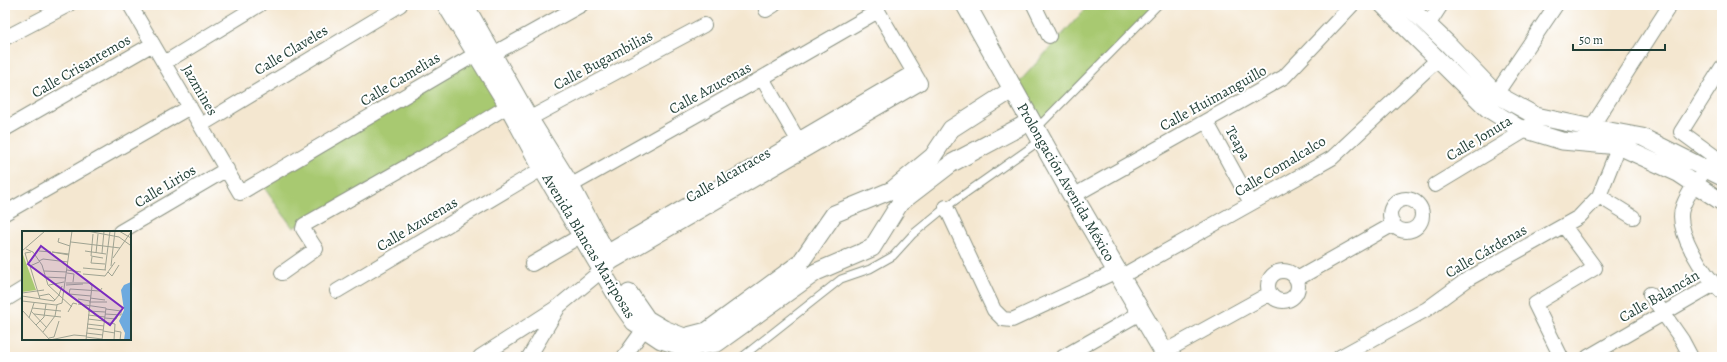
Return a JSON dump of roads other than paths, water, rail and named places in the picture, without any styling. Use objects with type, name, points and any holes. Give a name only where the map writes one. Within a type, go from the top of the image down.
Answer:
[{"type":"main road","name":"Prolongación Avenida México","points":[[966,5],[1073,196],[1142,312],[1165,354]]},
{"type":"street","points":[[5,38],[68,5]]},
{"type":"street","name":"Jazmines","points":[[130,5],[240,193]]},
{"type":"street","points":[[164,63],[259,5]]},
{"type":"street","name":"Calle Claveles","points":[[201,125],[400,5]]},
{"type":"street","name":"Avenida Blancas Mariposas","points":[[446,5],[476,54],[513,103],[564,189],[604,261],[622,305],[634,322],[661,340],[677,345],[693,347],[717,344],[816,272],[872,248],[900,203],[952,163],[1036,130]]},
{"type":"street","name":"Avenida Blancas Mariposas","points":[[464,5],[493,54],[513,103]]},
{"type":"street","points":[[476,54],[493,54],[581,5]]},
{"type":"street","points":[[1034,5],[1049,36]]},
{"type":"street","name":"Calle Huimanguillo","points":[[1073,196],[1284,77],[1352,5]]},
{"type":"street","points":[[1383,5],[1487,108],[1517,127],[1562,141],[1619,146],[1678,173],[1722,202]]},
{"type":"street","points":[[1407,5],[1496,94],[1536,116],[1642,137],[1715,162]]},
{"type":"street","points":[[1428,25],[1441,5]]},
{"type":"street","points":[[1496,94],[1556,5]]},
{"type":"street","points":[[1592,128],[1670,5]]},
{"type":"street","name":"Calle Azucenas","points":[[564,189],[878,11],[917,77]]},
{"type":"street","name":"Calle Bugambilias","points":[[524,121],[704,25]]},
{"type":"street","name":"Calle Crisantemos","points":[[5,129],[153,44]]},
{"type":"street","name":"Calle Camelias","points":[[240,193],[476,54]]},
{"type":"street","name":"Calle Comalcalco","points":[[946,207],[994,310],[1003,319],[1012,320],[1119,274],[1332,158],[1437,60]]},
{"type":"street","points":[[1720,76],[1681,132],[1715,162],[1722,177]]},
{"type":"street","name":"Calle Alcatraces","points":[[480,357],[559,306],[604,261],[917,77]]},
{"type":"street","points":[[762,78],[801,145]]},
{"type":"street","name":"Avenida Blancas Mariposas","points":[[564,189],[582,235],[604,261],[647,319],[664,329],[684,337],[707,331],[800,263],[834,214],[892,190],[933,156],[951,129],[1013,89]]},
{"type":"street","points":[[282,273],[316,249],[303,229],[304,225],[441,147],[513,103]]},
{"type":"street","points":[[6,209],[190,107]]},
{"type":"street","name":"Calle Jonuta","points":[[1435,184],[1526,130],[1536,116]]},
{"type":"street","name":"Teapa","points":[[1206,121],[1251,203]]},
{"type":"street","name":"Calle Cárdenas","points":[[1340,357],[1427,309],[1468,279],[1579,217],[1599,196],[1619,146]]},
{"type":"street","name":"Calle Balancán","points":[[1590,356],[1664,313],[1718,288],[1703,270],[1682,232],[1682,207],[1695,185],[1715,162]]},
{"type":"street","name":"Calle Azucenas","points":[[338,291],[549,165]]},
{"type":"street","name":"Calle Lirios","points":[[122,231],[227,169]]},
{"type":"street","points":[[1599,196],[1633,217]]},
{"type":"street","points":[[1296,279],[1392,225]]},
{"type":"street","points":[[1561,357],[1535,304],[1595,268],[1564,226]]},
{"type":"street","points":[[532,264],[582,235]]},
{"type":"street","points":[[1279,271],[1286,271],[1292,274],[1296,279],[1298,285],[1297,292],[1293,298],[1280,302],[1269,294],[1267,287],[1268,280],[1272,275],[1279,271]]},
{"type":"street","points":[[5,300],[22,290]]},
{"type":"street","points":[[1165,354],[1269,294]]},
{"type":"street","points":[[1650,294],[1692,354]]},
{"type":"street","name":"Calle Alcatraces","points":[[529,357],[559,306]]},
{"type":"street","points":[[1063,357],[1142,312]]},
{"type":"street","points":[[624,357],[644,329]]},
{"type":"lane","points":[[742,357],[840,279],[870,269],[893,256],[913,234],[1036,130],[1158,5]]}]
